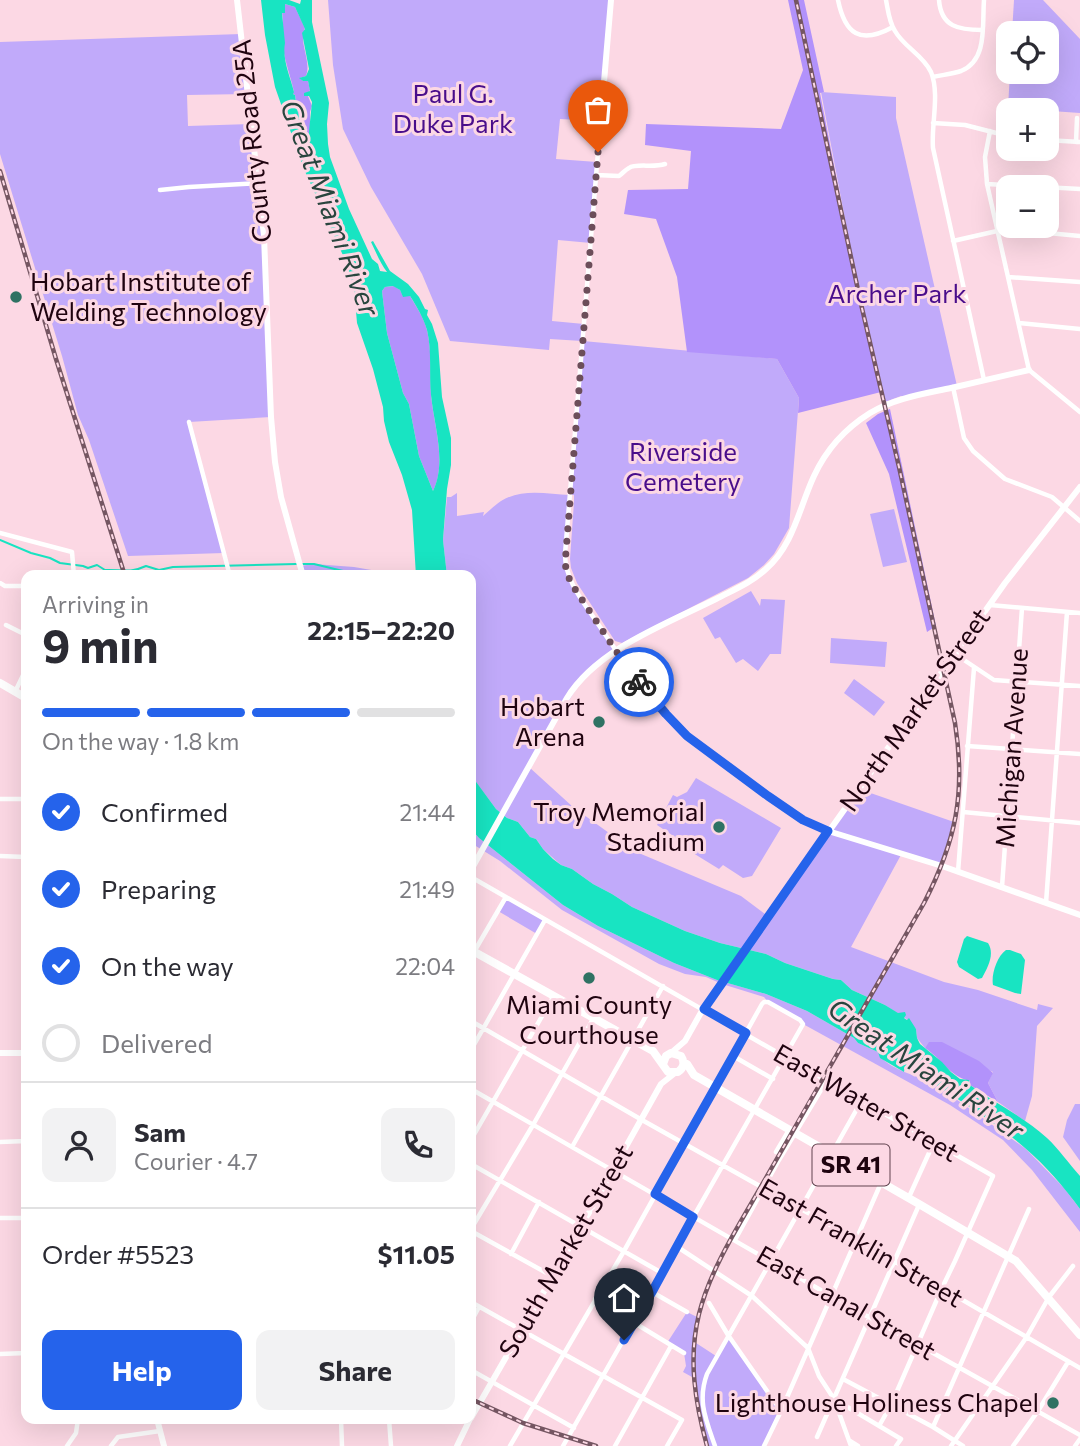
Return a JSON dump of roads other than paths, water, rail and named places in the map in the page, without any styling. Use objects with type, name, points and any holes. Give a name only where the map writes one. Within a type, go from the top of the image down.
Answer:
[{"type":"main road","name":"County Road 25A","points":[[237,0],[264,236],[275,462],[281,497],[301,570]]},
{"type":"main road","points":[[598,152],[611,0]]},
{"type":"main road","points":[[476,861],[574,689],[590,670],[616,651],[744,585],[767,568],[790,538],[811,482],[826,455],[847,431],[872,412],[898,401],[1029,370]]},
{"type":"main road","name":"North Market Street","points":[[685,1041],[722,983],[954,654],[1080,487]]},
{"type":"main road","points":[[0,683],[21,695]]},
{"type":"main road","points":[[828,831],[958,872],[1080,915]]},
{"type":"main road","points":[[476,955],[515,974],[655,1054],[668,1072],[694,1075]]},
{"type":"main road","points":[[661,1084],[666,1056],[685,1041]]},
{"type":"main road","points":[[661,1084],[682,1068],[685,1041]]},
{"type":"main road","points":[[0,1053],[21,1053]]},
{"type":"main road","points":[[655,1054],[678,1054],[694,1075]]},
{"type":"main road","name":"SR 41","points":[[694,1075],[1008,1256],[1021,1266],[1080,1335]]},
{"type":"main road","name":"South Market Street","points":[[476,1410],[661,1084]]},
{"type":"main road","points":[[158,1424],[164,1446]]},
{"type":"main road","name":"South Market Street","points":[[457,1446],[468,1424]]},
{"type":"street","points":[[838,0],[842,19],[855,32],[874,35],[892,27]]},
{"type":"street","points":[[886,0],[892,27],[927,64],[933,77],[933,148],[984,380]]},
{"type":"street","points":[[939,0],[943,15],[952,25],[965,30],[982,30]]},
{"type":"street","points":[[933,77],[959,71],[975,62],[981,48],[984,0]]},
{"type":"street","points":[[1059,141],[1078,142],[1077,118]]},
{"type":"street","points":[[933,123],[965,125],[996,133]]},
{"type":"street","points":[[990,131],[985,156],[987,184],[996,226]]},
{"type":"street","points":[[598,152],[565,564],[569,578],[616,651],[687,736],[803,820],[828,831]]},
{"type":"street","points":[[596,175],[619,176],[629,167],[655,167],[665,164]]},
{"type":"street","points":[[160,190],[259,183]]},
{"type":"street","points":[[987,184],[1080,189]]},
{"type":"street","points":[[953,241],[996,231]]},
{"type":"street","points":[[1059,234],[1080,236]]},
{"type":"street","points":[[999,238],[1029,370],[1080,412]]},
{"type":"street","points":[[1008,277],[1080,282]]},
{"type":"street","points":[[1019,323],[1080,329]]},
{"type":"street","points":[[953,387],[964,438],[973,451],[1010,481],[1052,497],[1080,521]]},
{"type":"street","points":[[188,422],[229,570]]},
{"type":"street","points":[[0,533],[72,552],[74,570]]},
{"type":"street","points":[[0,583],[5,586],[21,586]]},
{"type":"street","points":[[989,605],[1080,613]]},
{"type":"street","name":"Michigan Avenue","points":[[1002,887],[1022,608]]},
{"type":"street","points":[[1046,903],[1068,612]]},
{"type":"street","points":[[6,625],[21,632]]},
{"type":"street","points":[[954,654],[994,680],[1080,686]]},
{"type":"street","points":[[958,872],[974,668]]},
{"type":"street","points":[[15,692],[21,679]]},
{"type":"street","points":[[968,746],[1080,754]]},
{"type":"street","points":[[0,799],[21,799]]},
{"type":"street","points":[[963,812],[1080,823]]},
{"type":"street","points":[[0,856],[21,857]]},
{"type":"street","name":"East Water Street","points":[[476,880],[993,1176],[967,1232]]},
{"type":"street","points":[[476,946],[506,897]]},
{"type":"street","points":[[476,1042],[545,920]]},
{"type":"street","points":[[572,1147],[663,986]]},
{"type":"street","points":[[476,1131],[553,997]]},
{"type":"street","points":[[510,1446],[624,1251],[714,1087],[764,1002],[768,1002],[803,1024],[563,1446]]},
{"type":"street","points":[[476,1221],[593,1018]]},
{"type":"street","name":"East Franklin Street","points":[[476,1024],[1080,1368]]},
{"type":"street","points":[[733,1056],[773,1079]]},
{"type":"street","points":[[776,1152],[827,1080]]},
{"type":"street","name":"East Canal Street","points":[[476,1092],[1080,1437]]},
{"type":"street","points":[[715,1446],[703,1408],[702,1387],[707,1374],[862,1100]]},
{"type":"street","points":[[735,1240],[792,1132]]},
{"type":"street","points":[[0,1142],[21,1142]]},
{"type":"street","points":[[909,1198],[934,1142]]},
{"type":"street","points":[[476,1167],[662,1273]]},
{"type":"street","points":[[764,1446],[881,1183]]},
{"type":"street","points":[[511,1254],[539,1202]]},
{"type":"street","points":[[817,1437],[919,1204]]},
{"type":"street","points":[[933,1427],[1029,1209]]},
{"type":"street","points":[[0,1218],[21,1218]]},
{"type":"street","points":[[879,1426],[891,1405],[967,1232]]},
{"type":"street","points":[[476,1233],[552,1276]]},
{"type":"street","points":[[677,1246],[752,1296],[808,1348],[817,1372],[834,1399],[850,1443],[858,1446]]},
{"type":"street","points":[[952,1444],[1073,1265]]},
{"type":"street","points":[[652,1292],[687,1312]]},
{"type":"street","points":[[595,1299],[684,1353]]},
{"type":"street","points":[[709,1303],[781,1411]]},
{"type":"street","points":[[476,1305],[682,1420],[667,1446]]},
{"type":"street","points":[[476,1313],[479,1307]]},
{"type":"street","points":[[615,1446],[671,1346]]},
{"type":"street","points":[[0,1354],[21,1353]]},
{"type":"street","points":[[1013,1446],[1068,1362]]},
{"type":"street","points":[[476,1373],[574,1428]]},
{"type":"street","points":[[843,1379],[933,1427],[952,1444],[963,1446]]},
{"type":"street","points":[[834,1399],[901,1439],[896,1446]]},
{"type":"street","points":[[66,1446],[76,1433],[77,1424]]},
{"type":"street","points":[[341,1424],[342,1446]]},
{"type":"street","points":[[389,1424],[391,1446]]},
{"type":"street","points":[[111,1446],[118,1437],[160,1431]]},
{"type":"street","points":[[1076,1446],[1080,1437]]},
{"type":"water","name":"Great Miami River","points":[[261,0],[289,0],[300,4],[301,0],[312,0],[312,22],[329,103],[327,124],[330,157],[349,209],[380,271],[387,272],[371,242],[373,241],[390,271],[408,284],[428,310],[427,315],[438,343],[442,397],[451,438],[451,465],[443,540],[446,570],[416,570],[412,510],[389,442],[373,369],[357,323],[354,288],[346,262],[303,167],[275,87]],"holes":[[[285,4],[295,7],[305,29],[302,33],[309,69],[306,76],[299,78],[308,81],[310,91],[304,93],[304,96],[309,96],[312,102],[308,141],[285,61],[282,13],[285,13]],[[393,286],[400,290],[403,297],[410,296],[427,330],[431,395],[439,456],[433,491],[419,456],[409,404],[403,393],[387,333],[382,291],[385,287]]]},
{"type":"water","name":"Great Miami River","points":[[476,782],[496,809],[507,818],[518,822],[553,859],[632,907],[685,931],[766,954],[785,963],[841,980],[852,990],[898,1013],[905,1012],[904,1018],[909,1018],[916,1029],[920,1044],[951,1072],[960,1079],[969,1080],[970,1085],[1029,1123],[1056,1147],[1080,1176],[1080,1209],[1054,1177],[1025,1148],[991,1121],[930,1081],[931,1077],[922,1071],[905,1066],[904,1072],[880,1058],[878,1052],[858,1043],[854,1038],[807,1011],[674,963],[598,926],[563,905],[476,835]]},
{"type":"water","points":[[967,936],[988,943],[990,947],[990,960],[982,978],[978,979],[959,967],[957,962]]},
{"type":"water","points":[[1006,950],[1021,954],[1025,960],[1021,994],[993,985],[995,966]]},
{"type":"waterway","points":[[0,540],[60,563],[88,568],[97,565],[105,570]]},
{"type":"waterway","points":[[159,570],[173,567],[296,564]]},
{"type":"waterway","points":[[302,564],[339,570]]},
{"type":"waterway","points":[[133,570],[146,566],[159,570]]},
{"type":"railway","points":[[707,1446],[694,1380],[694,1347],[704,1296],[738,1226],[924,903],[951,837],[958,794],[955,723],[796,0]]},
{"type":"railway","points":[[0,171],[123,570]]},
{"type":"railway","points":[[476,1401],[523,1423],[596,1446]]},
{"type":"place","name":"Hobart Institute of Welding Technology","points":[[16,297]]},
{"type":"place","name":"Hobart Arena","points":[[599,722]]},
{"type":"place","name":"Troy Memorial Stadium","points":[[719,827]]},
{"type":"place","name":"Miami County Courthouse","points":[[589,978]]},
{"type":"place","name":"Lighthouse Holiness Chapel","points":[[1053,1403]]},
{"type":"park label","name":"Paul G. Duke Park","points":[[453,109]]},
{"type":"park label","name":"Archer Park","points":[[897,294]]},
{"type":"park label","name":"Riverside Cemetery","points":[[683,467]]}]
